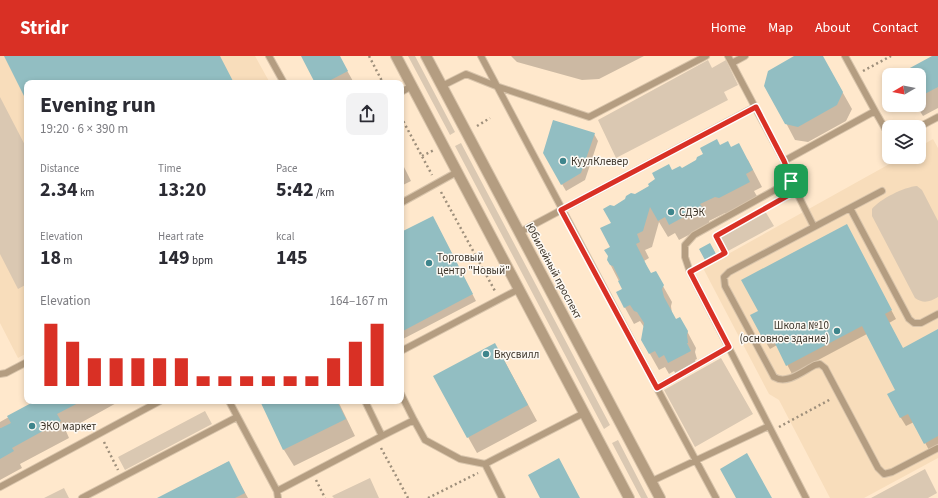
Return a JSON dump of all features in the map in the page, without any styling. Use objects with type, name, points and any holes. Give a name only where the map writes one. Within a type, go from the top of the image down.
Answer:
[{"type":"street","points":[[396,56],[629,498]]},
{"type":"street","name":"Юбилейный проспект","points":[[426,56],[660,498]]},
{"type":"lane","points":[[269,56],[282,80]]},
{"type":"lane","points":[[481,56],[561,210],[716,498]]},
{"type":"lane","points":[[442,86],[466,74],[496,86],[589,117],[706,56]]},
{"type":"lane","points":[[728,56],[784,161],[791,181],[814,227]]},
{"type":"lane","points":[[732,63],[745,56]]},
{"type":"lane","points":[[853,56],[846,58],[882,123]]},
{"type":"lane","points":[[404,90],[412,86]]},
{"type":"lane","points":[[520,232],[756,107]]},
{"type":"lane","points":[[784,161],[875,111]]},
{"type":"lane","points":[[926,124],[938,117]]},
{"type":"lane","points":[[404,201],[458,172]]},
{"type":"lane","points":[[791,181],[694,235],[685,245],[685,257],[690,272],[806,498]]},
{"type":"lane","points":[[882,191],[729,272],[724,277],[725,286],[774,378],[785,380],[820,364],[825,368],[878,468],[884,474],[892,472],[937,450]]},
{"type":"lane","points":[[850,208],[909,319],[914,323],[921,323],[938,314]]},
{"type":"lane","points":[[404,349],[519,289]]},
{"type":"lane","points":[[657,388],[729,347]]},
{"type":"lane","points":[[0,374],[6,373],[24,364]]},
{"type":"lane","points":[[404,400],[425,440],[460,459],[486,466],[584,413]]},
{"type":"lane","points":[[0,487],[155,404]]},
{"type":"lane","points":[[230,404],[277,491],[278,498]]},
{"type":"lane","points":[[366,404],[379,437]]},
{"type":"lane","points":[[82,498],[237,417]]},
{"type":"lane","points":[[277,491],[414,420]]},
{"type":"lane","points":[[652,481],[769,426]]},
{"type":"lane","points":[[486,466],[502,498]]},
{"type":"path","points":[[369,56],[381,80]]},
{"type":"path","points":[[855,75],[891,56]]},
{"type":"path","points":[[404,123],[499,299]]},
{"type":"path","points":[[690,272],[725,253],[716,236],[723,232]]},
{"type":"path","points":[[790,421],[839,395]]},
{"type":"path","points":[[100,434],[122,477]]},
{"type":"path","points":[[379,437],[408,498]]},
{"type":"path","points":[[428,498],[486,466]]},
{"type":"path","points":[[312,473],[325,498]]},
{"type":"shaded area","points":[[0,56],[255,56],[268,80],[24,80],[24,355],[18,358],[0,323]]},
{"type":"shaded area","points":[[408,56],[415,56],[455,132],[450,135]]},
{"type":"shaded area","points":[[708,60],[712,68],[726,60],[738,85],[724,92],[728,100],[616,158],[598,120]]},
{"type":"shaded area","points":[[0,97],[24,143],[24,286],[18,289],[0,254]]},
{"type":"shaded area","name":"Школа №10 (основное здание)","points":[[933,139],[938,148],[938,458],[864,498],[830,498],[779,400],[769,394],[703,268],[889,164],[926,164],[926,143]]},
{"type":"shaded area","points":[[461,143],[610,425],[604,429],[455,146]]},
{"type":"shaded area","points":[[917,186],[922,190],[938,221],[938,297],[926,302],[915,298],[872,216],[872,209],[881,201],[899,191]]},
{"type":"shaded area","points":[[765,211],[774,226],[728,251],[720,236]]},
{"type":"shaded area","points":[[721,358],[753,414],[695,447],[664,390]]},
{"type":"shaded area","points":[[205,411],[212,424],[125,470],[118,457]]},
{"type":"shaded area","points":[[618,440],[648,498],[641,498],[612,443]]},
{"type":"shaded area","points":[[925,469],[937,493],[928,498],[871,498]]},
{"type":"shaded area","points":[[370,478],[379,498],[334,498],[332,496]]},
{"type":"shaded area","points":[[64,488],[69,498],[44,498]]},
{"type":"building","points":[[4,56],[220,56],[232,80],[24,80],[24,96]]},
{"type":"building","points":[[301,56],[340,56],[348,71],[331,80],[313,80]]},
{"type":"building","points":[[794,56],[823,56],[843,92],[837,105],[798,127],[785,124],[764,86],[768,71]]},
{"type":"building","points":[[932,56],[938,56],[938,87],[926,93],[926,68],[910,68]]},
{"type":"building","points":[[553,120],[595,133],[581,173],[561,185],[543,153]]},
{"type":"building","points":[[717,139],[720,145],[728,141],[731,147],[739,143],[753,170],[746,174],[750,182],[719,198],[715,197],[700,204],[702,207],[669,225],[665,217],[658,221],[650,207],[643,231],[637,234],[640,242],[636,244],[647,266],[651,273],[656,271],[664,285],[662,289],[664,297],[676,319],[680,317],[688,331],[687,343],[691,351],[668,363],[664,355],[659,358],[655,351],[649,354],[641,340],[644,323],[637,312],[634,311],[630,305],[624,308],[616,292],[622,289],[618,281],[620,280],[613,266],[610,265],[607,260],[608,256],[604,250],[610,247],[600,228],[611,223],[603,209],[610,205],[614,206],[631,193],[635,194],[649,186],[648,184],[655,179],[652,173],[669,164],[672,170],[680,166],[682,168],[696,160],[697,157],[703,154],[700,148]]},
{"type":"building","name":"Торговый центр \"Новый\"","points":[[433,216],[473,294],[404,330],[404,230]]},
{"type":"building","points":[[847,224],[892,310],[885,314],[903,348],[938,329],[938,436],[924,444],[908,414],[900,418],[887,394],[895,390],[862,326],[786,366],[772,337],[764,341],[750,315],[758,311],[741,280]]},
{"type":"building","points":[[710,243],[716,254],[705,260],[699,249]]},
{"type":"building","points":[[495,343],[528,405],[467,438],[433,376]]},
{"type":"building","points":[[29,404],[76,404],[57,414],[61,421],[12,448],[14,451],[0,459],[0,428],[11,423],[7,416]]},
{"type":"building","points":[[261,404],[338,404],[346,419],[283,450]]},
{"type":"building","points":[[747,453],[772,498],[736,498],[720,469]]},
{"type":"building","points":[[559,458],[580,498],[540,498],[528,475]]},
{"type":"building","points":[[229,461],[245,493],[235,498],[157,498]]},
{"type":"place","name":"КуулКлевер","points":[[563,161]]},
{"type":"place","name":"СДЭК","points":[[671,212]]},
{"type":"place","name":"Торговый центр \"Новый\"","points":[[429,263]]},
{"type":"place","name":"Школа №10 (основное здание)","points":[[837,331]]},
{"type":"place","name":"Вкусвилл","points":[[486,354]]},
{"type":"place","name":"ЭКО маркет","points":[[32,426]]},
{"type":"route","points":[[756,107],[784,161],[791,181],[796,191],[716,236],[725,253],[690,272],[729,347],[657,388],[561,210],[756,107]]}]
